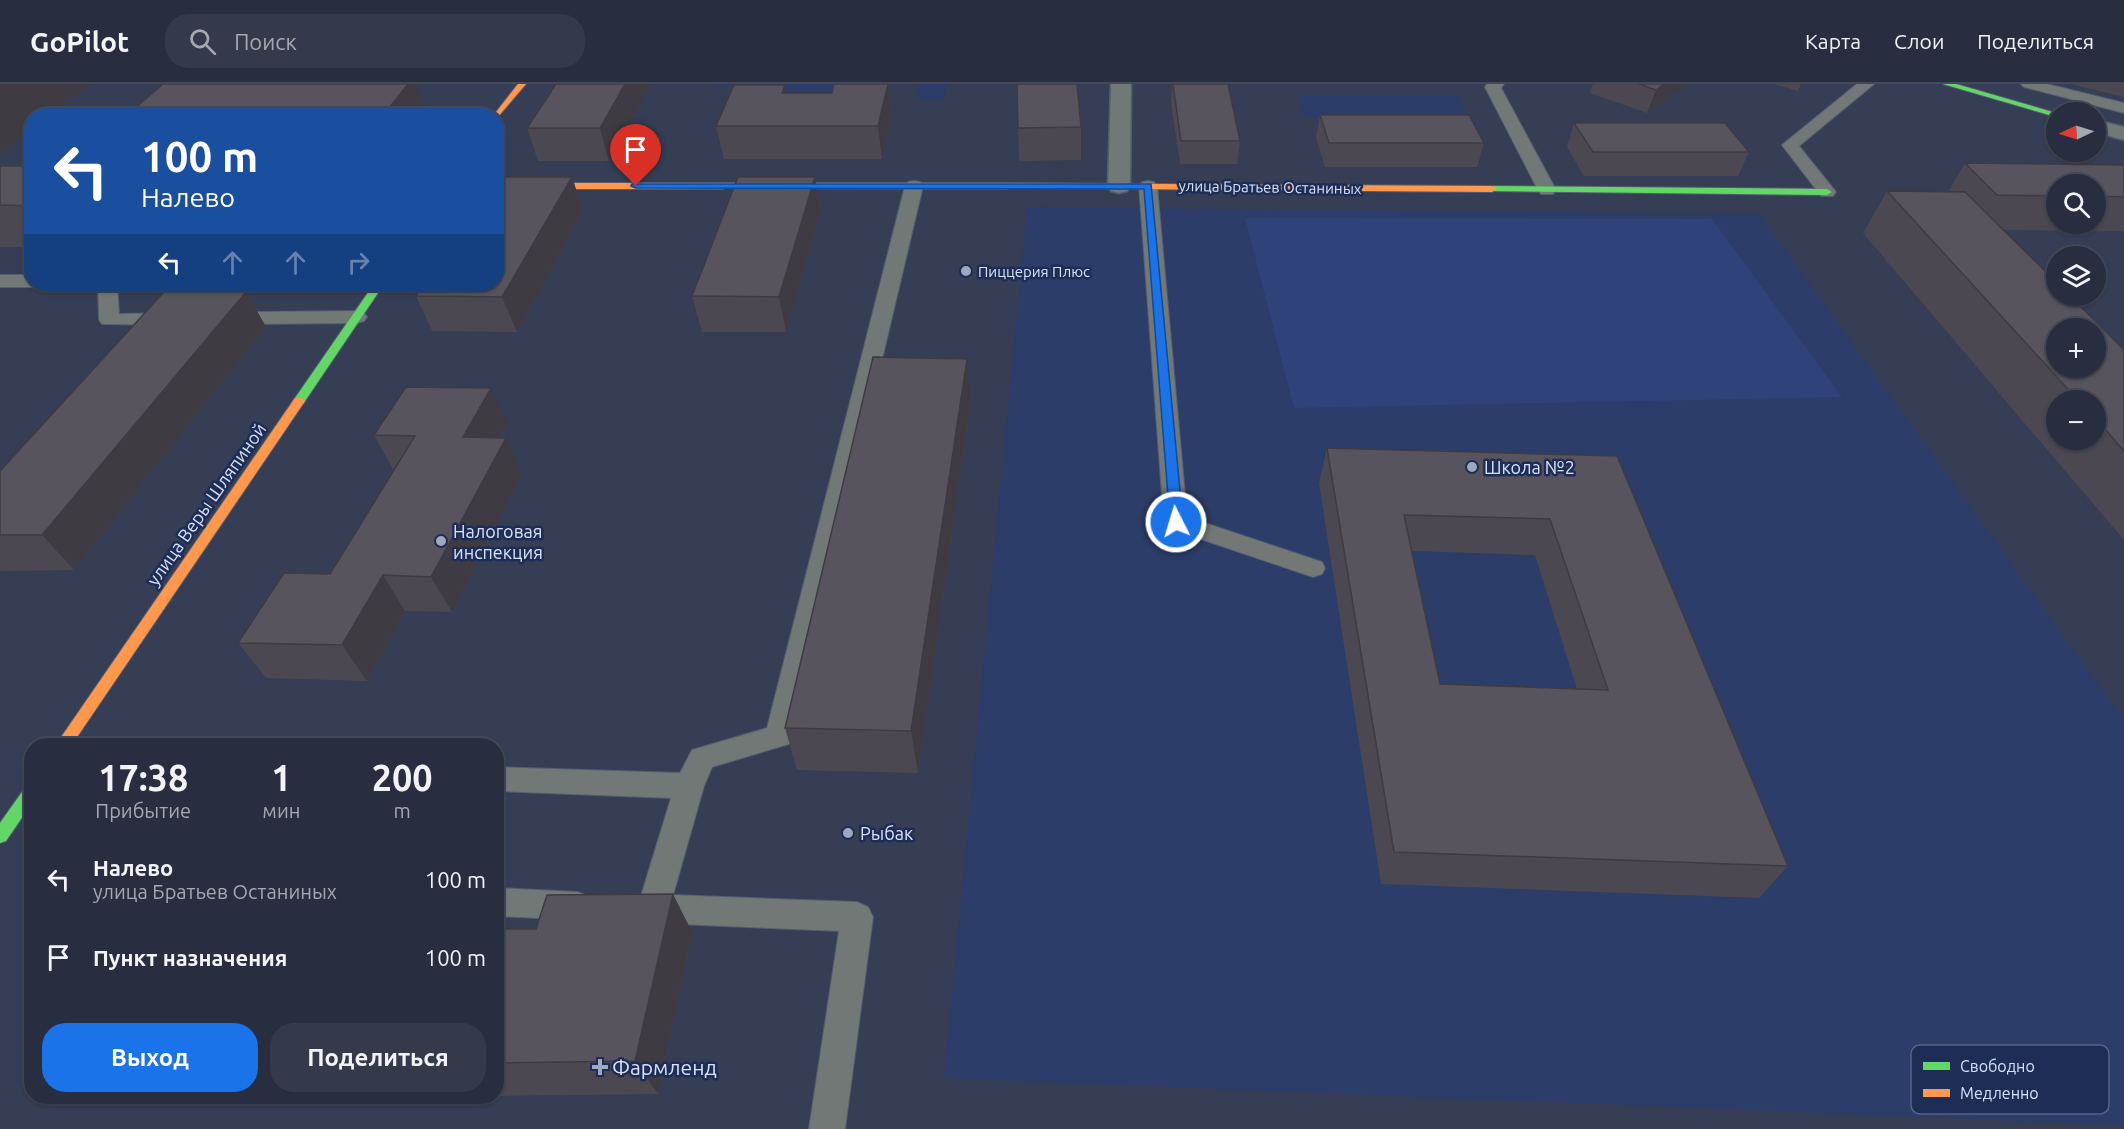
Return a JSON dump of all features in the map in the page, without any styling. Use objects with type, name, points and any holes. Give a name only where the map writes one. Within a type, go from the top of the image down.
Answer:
[{"type":"street","points":[[503,108],[522,84]]},
{"type":"street","points":[[1119,186],[1121,84]]},
{"type":"street","points":[[1947,84],[2046,112]]},
{"type":"street","points":[[2106,129],[2124,134]]},
{"type":"street","name":"улица Братьев Останиных","points":[[504,186],[1148,186],[1827,192]]},
{"type":"street","name":"улица Веры Шляпиной","points":[[68,738],[374,291]]},
{"type":"street","points":[[0,836],[24,802]]},
{"type":"lane","points":[[1496,84],[1493,87],[1546,190]]},
{"type":"lane","points":[[1827,192],[1790,145],[1866,84]]},
{"type":"lane","points":[[2029,84],[2124,108]]},
{"type":"lane","points":[[630,908],[702,758],[779,736],[914,186]]},
{"type":"lane","points":[[1148,186],[1176,522],[1313,568]]},
{"type":"lane","points":[[0,281],[24,281]]},
{"type":"lane","points":[[108,291],[109,320],[195,318]]},
{"type":"lane","points":[[229,291],[242,318]]},
{"type":"lane","points":[[218,318],[357,317]]},
{"type":"lane","points":[[156,336],[172,319]]},
{"type":"lane","points":[[504,779],[689,786]]},
{"type":"lane","points":[[504,902],[857,917],[827,1129]]},
{"type":"shaded area","points":[[713,84],[880,84],[876,100],[728,101],[733,86],[712,86]]},
{"type":"shaded area","points":[[919,84],[946,84],[944,99],[917,99]]},
{"type":"shaded area","points":[[1297,96],[1458,96],[1469,117],[1304,117]]},
{"type":"shaded area","name":"Школа №2","points":[[1027,207],[1759,214],[2124,720],[2124,1125],[944,1078]]},
{"type":"shaded area","points":[[1245,218],[1712,219],[1842,397],[1294,408]]},
{"type":"building","points":[[163,84],[408,84],[389,108],[135,108]]},
{"type":"building","points":[[556,84],[625,84],[600,128],[527,128]]},
{"type":"building","points":[[834,84],[888,84],[878,126],[716,126],[734,85],[785,85],[782,93],[832,93]]},
{"type":"building","points":[[1017,84],[1077,84],[1081,127],[1018,128]]},
{"type":"building","points":[[1173,84],[1228,84],[1240,141],[1181,141]]},
{"type":"building","points":[[1639,84],[1664,84],[1656,90]]},
{"type":"building","points":[[1320,115],[1469,115],[1484,143],[1329,143]]},
{"type":"building","points":[[1574,123],[1725,123],[1749,152],[1593,152]]},
{"type":"building","points":[[1965,163],[2124,165],[2124,197],[2106,196],[2106,174],[2046,174],[2046,196],[1997,195]]},
{"type":"building","points":[[0,166],[24,166],[24,206],[0,205]]},
{"type":"building","points":[[504,177],[572,177],[502,297],[416,296],[419,291],[504,291]]},
{"type":"building","points":[[738,177],[815,177],[779,297],[692,296]]},
{"type":"building","points":[[1887,191],[1965,192],[2046,272],[2046,306],[2080,306],[2092,318],[2046,318],[2046,365]]},
{"type":"building","points":[[164,292],[246,292],[42,535],[0,535],[0,471]]},
{"type":"building","points":[[2106,332],[2124,350],[2124,451],[2106,430],[2106,390],[2069,390],[2058,378],[2106,378]]},
{"type":"building","points":[[873,357],[967,359],[911,731],[785,728]]},
{"type":"building","points":[[406,387],[491,388],[463,437],[506,438],[431,577],[383,575],[342,645],[238,643],[284,573],[330,574],[415,436],[374,435]]},
{"type":"building","points":[[1327,448],[1617,456],[1788,866],[1394,852]],"holes":[[[1404,515],[1550,519],[1608,690],[1440,684]]]},
{"type":"building","points":[[673,894],[635,1061],[504,1063],[504,929],[536,929],[547,895]]},
{"type":"traffic: fast","points":[[1947,84],[2046,112]]},
{"type":"traffic: fast","points":[[723,186],[1007,186]]},
{"type":"traffic: fast","points":[[1492,189],[1827,192]]},
{"type":"traffic: fast","points":[[299,401],[374,291]]},
{"type":"traffic: fast","points":[[0,836],[24,802]]},
{"type":"traffic: slow","points":[[503,108],[522,84]]},
{"type":"traffic: slow","points":[[504,186],[723,186]]},
{"type":"traffic: slow","points":[[1007,186],[1492,189]]},
{"type":"traffic: slow","points":[[67,738],[299,401]]},
{"type":"place","name":"Пиццерия Плюс","points":[[966,271]]},
{"type":"place","name":"Школа №2","points":[[1472,467]]},
{"type":"place","name":"Налоговая инспекция","points":[[441,541]]},
{"type":"place","name":"Рыбак","points":[[848,833]]},
{"type":"place","name":"Фармленд","points":[[600,1067]]},
{"type":"route","points":[[636,186],[1148,186],[1176,522]]}]
